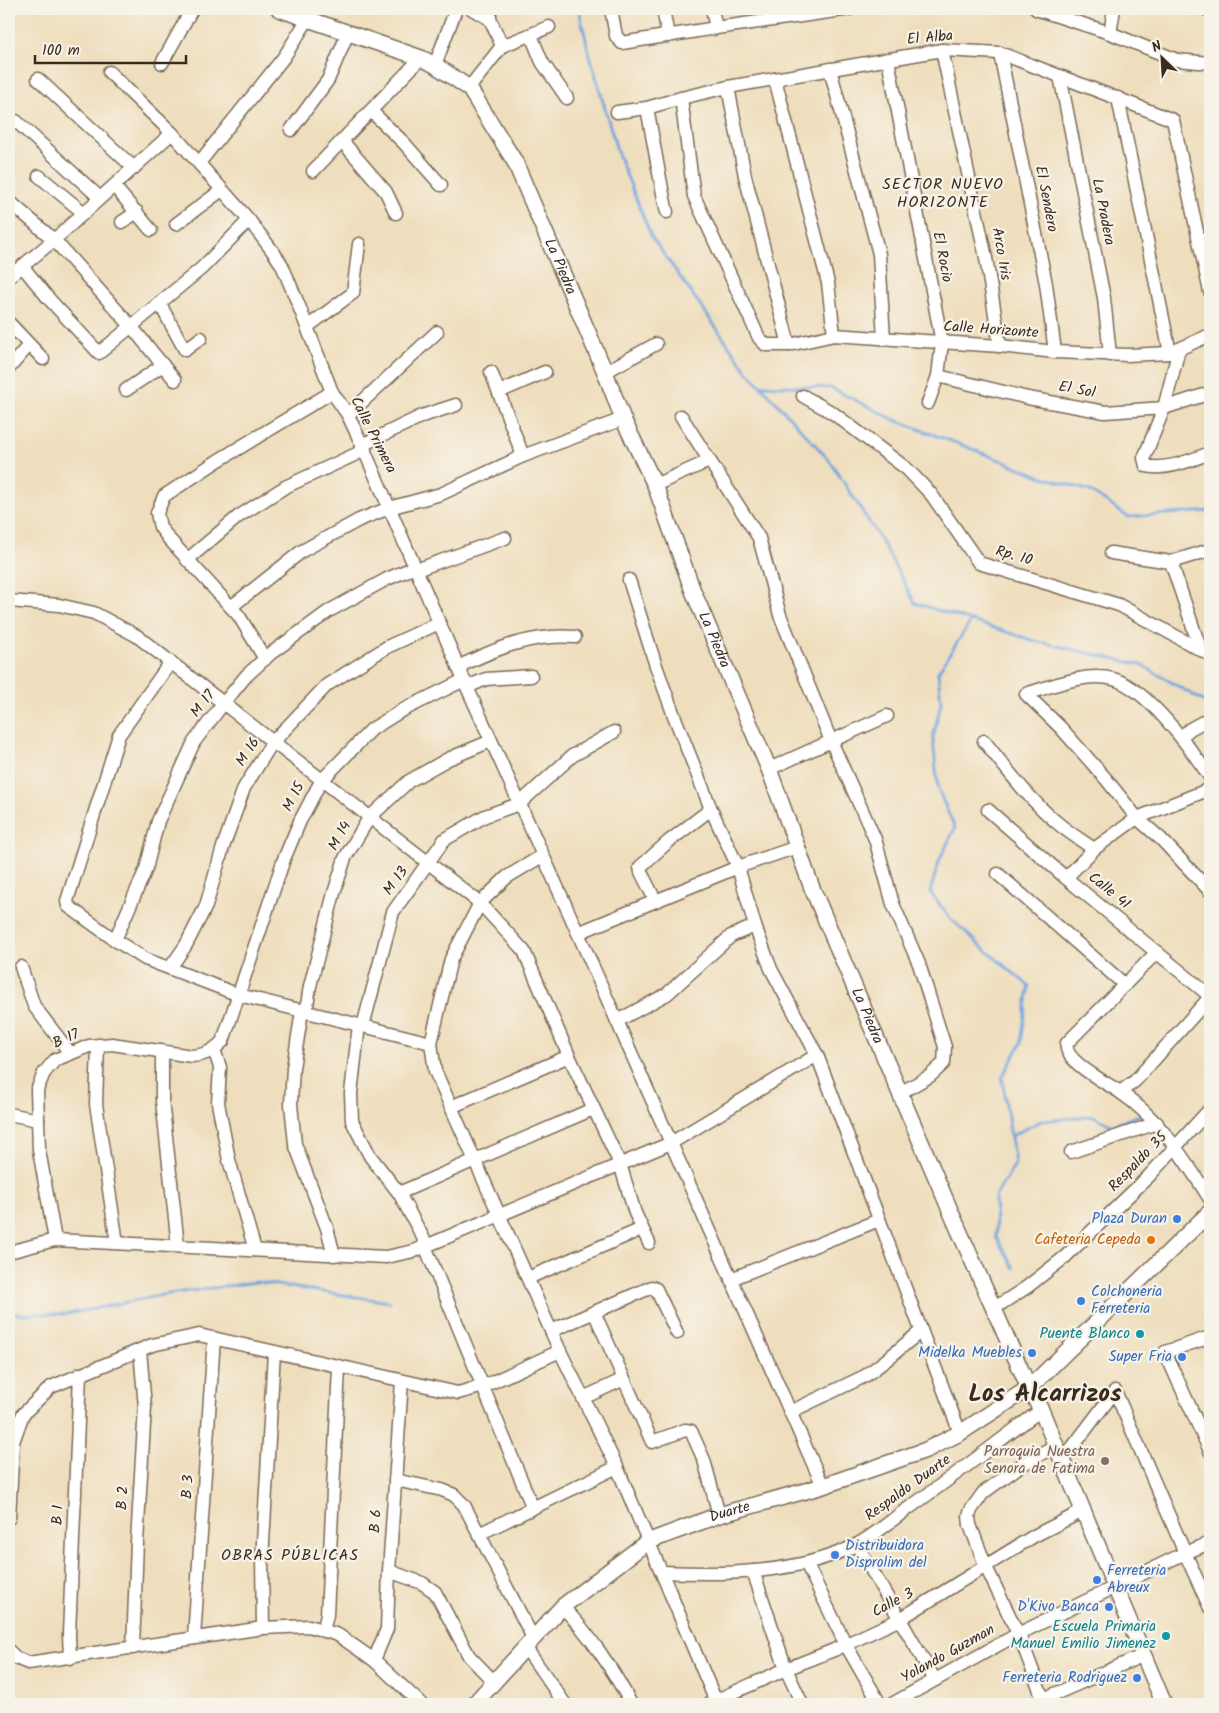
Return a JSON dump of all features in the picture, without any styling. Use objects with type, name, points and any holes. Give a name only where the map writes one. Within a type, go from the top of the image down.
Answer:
[{"type":"street","points":[[162,63],[192,9]]},
{"type":"street","name":"La Piedra","points":[[279,9],[420,58],[435,65],[469,88],[515,162],[605,372],[623,419],[655,485],[693,591],[768,769],[812,888],[993,1309],[1029,1388]]},
{"type":"street","points":[[435,65],[456,9]]},
{"type":"street","points":[[472,9],[490,14],[502,46]]},
{"type":"street","points":[[610,9],[616,36],[622,43],[716,28],[761,15],[850,9]]},
{"type":"street","points":[[663,9],[668,36]]},
{"type":"street","points":[[712,9],[716,28]]},
{"type":"street","points":[[1036,9],[1110,33],[1177,60],[1210,63]]},
{"type":"street","points":[[1110,33],[1114,9]]},
{"type":"street","points":[[1205,9],[1210,10]]},
{"type":"street","points":[[199,163],[284,57],[308,19]]},
{"type":"street","points":[[469,88],[502,46],[549,27]]},
{"type":"street","points":[[291,130],[328,80],[348,33]]},
{"type":"street","points":[[531,34],[542,62],[567,98]]},
{"type":"street","name":"El Alba","points":[[617,112],[647,108],[728,87],[942,50],[1000,53],[1173,120],[1210,292]]},
{"type":"street","name":"Arco Iris","points":[[942,50],[986,258],[1000,346]]},
{"type":"street","name":"El Sendero","points":[[1000,53],[1046,284],[1055,352]]},
{"type":"street","points":[[313,171],[420,58]]},
{"type":"street","name":"El Rocio","points":[[888,59],[942,343],[938,376],[928,403]]},
{"type":"street","points":[[830,69],[879,254],[884,339]]},
{"type":"street","name":"Calle Primera","points":[[109,72],[172,133],[199,163],[249,220],[282,265],[332,392],[348,415],[363,447],[465,684],[578,933],[823,1486]]},
{"type":"street","name":"La Pradera","points":[[1060,76],[1104,298],[1110,355]]},
{"type":"street","points":[[38,79],[134,168]]},
{"type":"street","points":[[775,79],[828,283],[834,335]]},
{"type":"street","points":[[728,87],[745,176],[789,344]]},
{"type":"street","name":"Calle Horizonte","points":[[681,98],[694,196],[759,338],[766,344],[789,344],[834,335],[1000,346],[1055,352],[1127,355],[1174,351],[1210,335]]},
{"type":"street","points":[[1118,98],[1174,351],[1164,408],[1144,458],[1146,466],[1154,468],[1188,461],[1210,453]]},
{"type":"street","points":[[647,108],[657,168],[667,212]]},
{"type":"street","points":[[370,111],[408,148],[441,185]]},
{"type":"street","points":[[16,121],[100,198]]},
{"type":"street","points":[[9,277],[54,240],[172,133]]},
{"type":"street","points":[[342,141],[386,192],[396,213]]},
{"type":"street","points":[[39,176],[84,213]]},
{"type":"street","points":[[114,186],[151,230]]},
{"type":"street","points":[[176,224],[222,190]]},
{"type":"street","points":[[9,201],[54,240],[131,326],[175,380]]},
{"type":"street","points":[[122,222],[136,212]]},
{"type":"street","points":[[22,267],[97,353],[100,353],[202,268],[249,220]]},
{"type":"street","points":[[307,328],[353,293],[359,244]]},
{"type":"street","points":[[160,304],[185,350],[202,338]]},
{"type":"street","points":[[9,323],[43,359]]},
{"type":"street","points":[[348,415],[437,332]]},
{"type":"street","points":[[605,372],[656,344]]},
{"type":"street","points":[[9,368],[29,345]]},
{"type":"street","points":[[126,390],[163,365]]},
{"type":"street","points":[[491,372],[523,456]]},
{"type":"street","points":[[499,392],[545,372]]},
{"type":"street","name":"El Sol","points":[[938,376],[1028,398],[1105,412],[1164,408],[1210,394]]},
{"type":"street","points":[[265,659],[239,616],[187,560],[160,527],[156,513],[164,496],[219,460],[332,392]]},
{"type":"street","name":"Rp. 10","points":[[803,396],[833,413],[907,469],[931,494],[980,563],[1119,605],[1205,652]]},
{"type":"street","points":[[187,560],[239,516],[285,487],[422,416],[456,405]]},
{"type":"street","points":[[681,416],[759,538],[780,615],[831,741],[875,839],[893,904],[919,964],[945,1047],[944,1063],[930,1076],[900,1094]]},
{"type":"street","points":[[231,607],[302,551],[359,520],[389,508],[441,494],[523,456],[623,419]]},
{"type":"street","points":[[655,485],[710,461]]},
{"type":"street","name":"M 17","points":[[115,940],[146,869],[158,821],[194,742],[246,676],[329,610],[387,579],[505,538]]},
{"type":"street","points":[[1111,553],[1171,562],[1210,550]]},
{"type":"street","points":[[1171,562],[1205,652]]},
{"type":"street","points":[[629,580],[655,663],[711,809],[738,867],[755,926],[771,969],[817,1056],[960,1433]]},
{"type":"street","points":[[9,601],[59,605],[94,612],[137,636],[480,904],[524,952],[568,1056],[620,1164],[642,1229],[649,1243]]},
{"type":"street","name":"M 16","points":[[170,968],[186,945],[206,906],[223,847],[244,788],[272,742],[327,686],[387,647],[439,623]]},
{"type":"street","points":[[458,667],[508,645],[556,636],[575,636]]},
{"type":"street","points":[[1205,652],[1206,640],[1210,639]]},
{"type":"street","points":[[170,663],[119,735],[67,901],[68,906],[145,959],[239,996],[431,1043]]},
{"type":"street","name":"M 15","points":[[239,996],[284,859],[300,821],[321,781],[372,729],[401,711],[465,684],[486,679],[531,676]]},
{"type":"street","points":[[1210,776],[1161,713],[1126,684],[1113,679],[1075,680],[1026,694],[1061,728],[1106,779],[1136,818],[1160,839],[1210,891]]},
{"type":"street","points":[[768,769],[887,716]]},
{"type":"street","points":[[1181,737],[1190,729],[1210,718]]},
{"type":"street","points":[[519,804],[572,756],[614,732]]},
{"type":"street","name":"M 14","points":[[334,1254],[327,1228],[295,1144],[291,1104],[293,1068],[304,1011],[334,893],[345,858],[369,818],[409,781],[448,760],[491,741]]},
{"type":"street","points":[[984,741],[1040,807],[1055,821],[1094,850]]},
{"type":"street","points":[[1066,878],[1094,850],[1136,818],[1210,790]]},
{"type":"street","name":"M 13","points":[[519,804],[485,816],[444,840],[393,912],[362,1025],[351,1093],[352,1121],[370,1156],[399,1193],[426,1246],[532,1506]]},
{"type":"street","points":[[655,900],[640,867],[668,842],[711,809]]},
{"type":"street","name":"Calle 41","points":[[988,810],[1066,878],[1210,996]]},
{"type":"street","points":[[578,933],[738,867],[797,847]]},
{"type":"street","points":[[542,856],[507,877],[480,904],[451,958],[431,1043],[435,1071],[560,1351],[617,1467],[647,1542],[662,1572],[713,1703]]},
{"type":"street","points":[[998,874],[1125,985]]},
{"type":"street","points":[[617,1021],[667,994],[731,936],[755,926]]},
{"type":"street","points":[[1157,952],[1067,1043],[1067,1053],[1089,1072],[1120,1092],[1157,1123],[1176,1147],[1210,1199]]},
{"type":"street","points":[[21,967],[34,1006],[70,1053]]},
{"type":"street","points":[[239,996],[223,1041],[214,1050],[220,1067],[218,1104],[229,1160],[255,1250]]},
{"type":"street","points":[[1120,1092],[1135,1081],[1210,996]]},
{"type":"street","name":"B 17","points":[[56,1240],[39,1150],[36,1090],[44,1073],[55,1060],[88,1046],[112,1044],[192,1056],[205,1055],[214,1050]]},
{"type":"street","points":[[98,1045],[96,1104],[117,1243]]},
{"type":"street","points":[[162,1051],[162,1100],[178,1246]]},
{"type":"street","points":[[451,1108],[568,1056]]},
{"type":"street","points":[[9,1252],[56,1240],[386,1257],[414,1251],[671,1143],[817,1056]]},
{"type":"street","points":[[399,1193],[593,1109]]},
{"type":"street","name":"Respaldo 35","points":[[993,1309],[1027,1287],[1064,1257],[1149,1176],[1210,1109]]},
{"type":"street","points":[[9,1114],[38,1120]]},
{"type":"street","points":[[1071,1152],[1157,1123]]},
{"type":"street","name":"Duarte","points":[[474,1704],[562,1607],[647,1542],[719,1516],[823,1486],[926,1450],[960,1433],[1029,1388],[1210,1212]]},
{"type":"street","points":[[731,1279],[879,1220]]},
{"type":"street","points":[[528,1278],[642,1229]]},
{"type":"street","points":[[551,1331],[652,1287],[656,1289],[676,1333]]},
{"type":"street","points":[[594,1312],[652,1442],[685,1430],[691,1431],[704,1460],[719,1516]]},
{"type":"street","points":[[790,1412],[865,1376],[921,1331]]},
{"type":"street","points":[[9,1518],[14,1442],[23,1414],[50,1387],[152,1345],[199,1335],[458,1393],[484,1386],[560,1351]]},
{"type":"street","points":[[1210,1337],[1165,1352],[1210,1451]]},
{"type":"street","name":"B 3","points":[[194,1638],[214,1338]]},
{"type":"street","name":"B 2","points":[[133,1648],[145,1407],[140,1350]]},
{"type":"street","points":[[264,1628],[262,1560],[274,1352]]},
{"type":"street","points":[[324,1631],[327,1616],[339,1367]]},
{"type":"street","name":"B 1","points":[[70,1658],[69,1634],[80,1374]]},
{"type":"street","points":[[583,1398],[624,1379]]},
{"type":"street","name":"B 6","points":[[374,1660],[387,1629],[389,1571],[402,1381]]},
{"type":"street","points":[[1029,1388],[1056,1445],[1164,1704]]},
{"type":"street","points":[[1062,1461],[1116,1391],[1184,1553],[1210,1608]]},
{"type":"street","name":"Respaldo Duarte","points":[[662,1572],[713,1574],[754,1571],[806,1563],[857,1545],[939,1487],[1041,1410]]},
{"type":"street","points":[[1056,1445],[1020,1466],[983,1494],[971,1510],[970,1525],[986,1567],[1018,1634],[1040,1702],[1144,1655]]},
{"type":"street","points":[[479,1534],[532,1506],[617,1467]]},
{"type":"street","points":[[395,1480],[442,1490],[454,1495],[464,1505],[529,1643],[566,1704]]},
{"type":"street","name":"Calle 3","points":[[713,1703],[786,1669],[846,1645],[900,1619],[1034,1536],[1083,1511]]},
{"type":"street","name":"Yolando Guzman","points":[[892,1704],[1018,1634],[1184,1553],[1210,1543]]},
{"type":"street","points":[[857,1545],[935,1680]]},
{"type":"street","points":[[806,1563],[846,1645],[880,1704]]},
{"type":"street","points":[[389,1571],[422,1583],[435,1592],[469,1656],[494,1682]]},
{"type":"street","points":[[754,1571],[786,1669],[802,1704]]},
{"type":"street","points":[[562,1607],[576,1620],[632,1704]]},
{"type":"street","points":[[9,1651],[16,1658],[28,1664],[264,1628],[308,1626],[338,1636],[374,1660],[421,1704]]},
{"type":"waterway","points":[[579,9],[588,49],[618,154],[651,236],[747,371],[830,461],[882,542],[915,603],[1035,641],[1142,665],[1210,705]]},
{"type":"waterway","points":[[761,385],[831,388],[895,420],[1040,476],[1090,491],[1128,517],[1210,511]]},
{"type":"waterway","points":[[971,621],[938,672],[941,703],[933,738],[938,789],[955,828],[940,859],[930,892],[950,918],[1029,986],[1021,1044],[1002,1077],[1015,1164],[995,1197],[996,1237],[1014,1268]]},
{"type":"waterway","points":[[1011,1136],[1041,1121],[1094,1116],[1112,1126],[1142,1114]]},
{"type":"waterway","points":[[9,1314],[67,1314],[168,1294],[257,1282],[390,1302]]},
{"type":"place","name":"Plaza Duran","points":[[1177,1219]]},
{"type":"place","name":"Cafeteria Cepeda","points":[[1151,1240]]},
{"type":"place","name":"Colchoneria Ferreteria","points":[[1081,1301]]},
{"type":"place","name":"Puente Blanco","points":[[1140,1334]]},
{"type":"place","name":"Midelka Muebles","points":[[1032,1353]]},
{"type":"place","name":"Super Fria","points":[[1182,1357]]},
{"type":"place","name":"Parroquia Nuestra Senora de Fatima","points":[[1105,1461]]},
{"type":"place","name":"Distribuidora Disprolim del","points":[[835,1555]]},
{"type":"place","name":"Ferreteria Abreux","points":[[1097,1580]]},
{"type":"place","name":"D'Kivo Banca","points":[[1109,1607]]},
{"type":"place","name":"Escuela Primaria Manuel Emilio Jimenez","points":[[1166,1636]]},
{"type":"place","name":"Ferreteria Rodriguez","points":[[1137,1678]]},
{"type":"district","name":"SECTOR NUEVO HORIZONTE","points":[[943,193]]},
{"type":"district","name":"Los Alcarrizos","points":[[1045,1394]]},
{"type":"district","name":"OBRAS PÚBLICAS","points":[[290,1555]]}]
